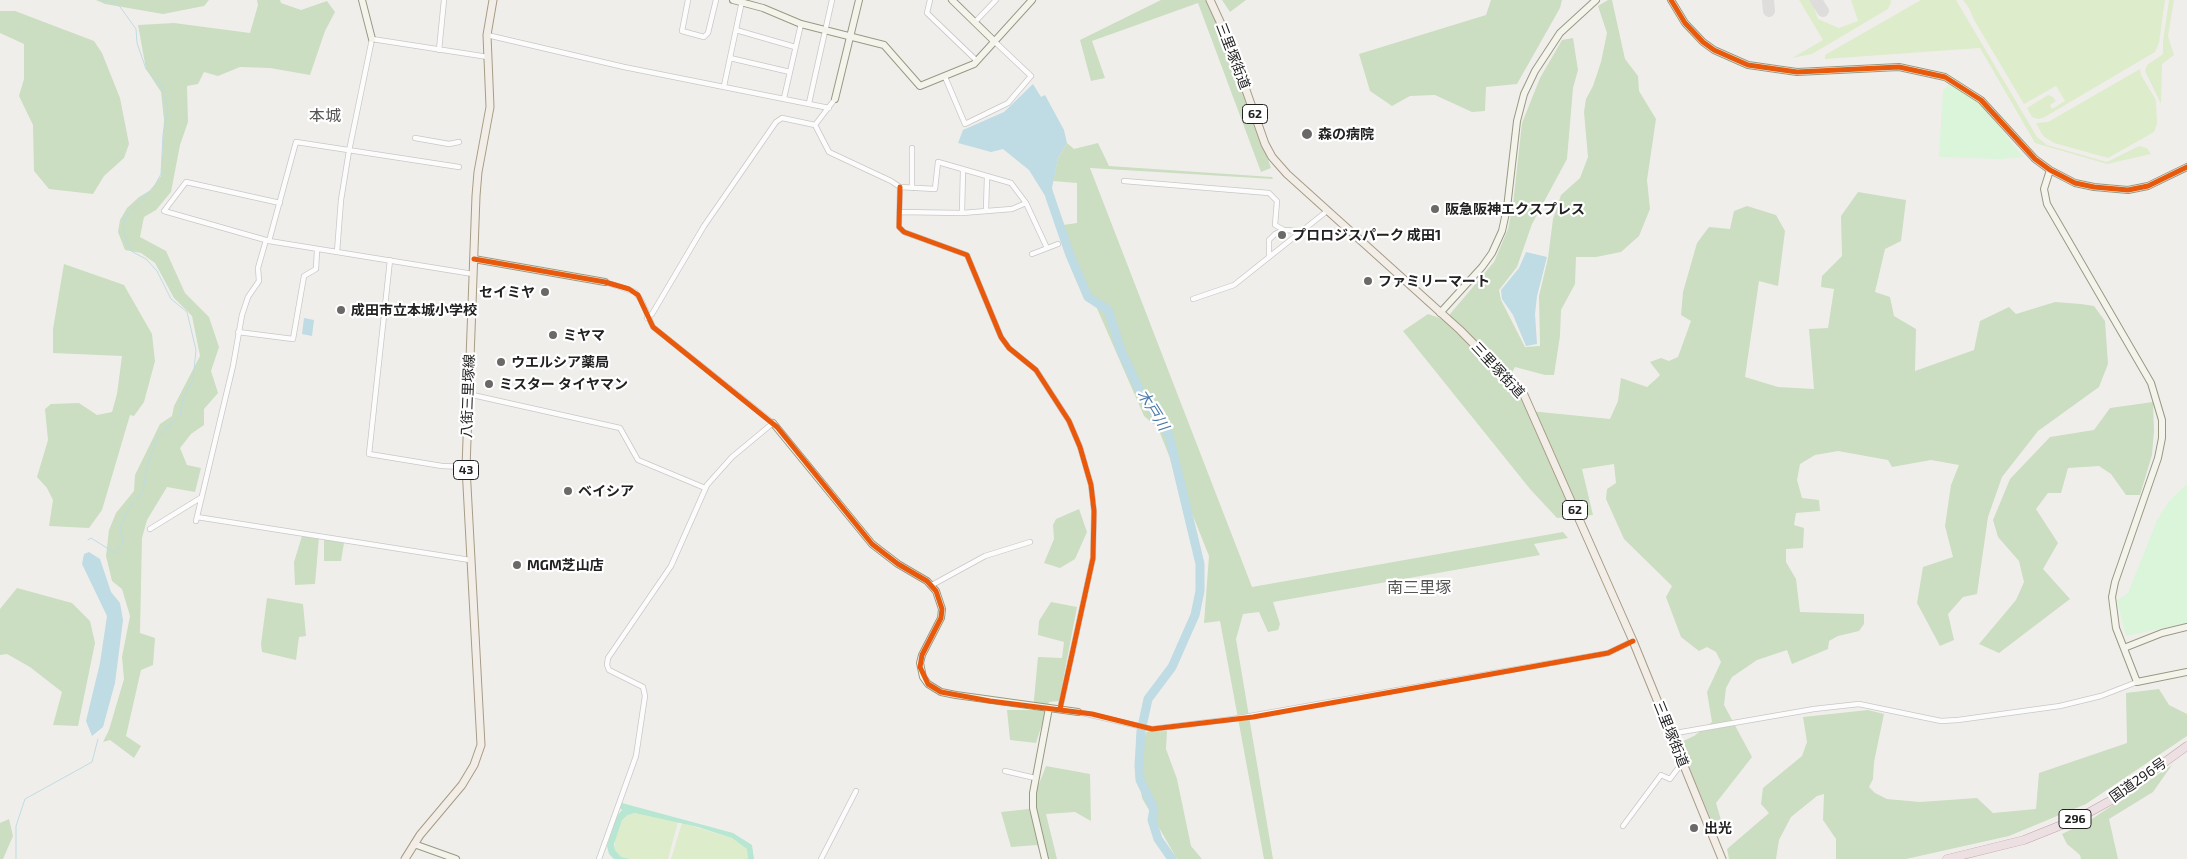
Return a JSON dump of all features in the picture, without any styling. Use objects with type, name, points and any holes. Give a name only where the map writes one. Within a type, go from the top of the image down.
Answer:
[{"type":"highway","name":"国道296号","points":[[1947,859],[2024,840],[2079,818],[2117,797],[2187,746]]},
{"type":"main road","name":"八街三里塚線","points":[[406,859],[414,844],[462,785],[474,765],[482,745],[466,467],[467,394],[478,172],[490,107],[487,35],[493,0]]},
{"type":"main road","name":"三里塚街道","points":[[1210,0],[1228,39],[1265,144],[1272,157],[1287,174],[1440,313],[1524,395],[1633,642],[1722,859]]},
{"type":"street","points":[[337,252],[341,200],[349,150],[372,39],[362,0]]},
{"type":"street","points":[[439,50],[444,0]]},
{"type":"street","points":[[688,0],[682,31],[704,36],[708,33],[716,0]]},
{"type":"street","points":[[734,0],[742,1],[801,24],[851,36],[887,48],[920,86],[945,77],[977,61],[1032,0]]},
{"type":"street","points":[[809,103],[832,0]]},
{"type":"street","points":[[815,125],[835,99],[859,0]]},
{"type":"street","points":[[930,0],[927,14],[977,61]]},
{"type":"street","points":[[975,22],[996,0]]},
{"type":"street","points":[[1440,313],[1492,253],[1502,231],[1507,208],[1517,121],[1524,94],[1535,71],[1560,33],[1596,0]]},
{"type":"street","points":[[1671,0],[1685,23],[1703,42],[1714,50],[1748,65],[1797,72],[1899,67],[1946,77],[1982,100],[2024,150],[2050,170],[2083,185],[2128,190],[2148,186],[2187,167]]},
{"type":"street","points":[[724,86],[742,1]]},
{"type":"street","points":[[945,77],[966,124],[1008,103],[1030,78],[1031,74],[994,41],[956,1]]},
{"type":"street","points":[[784,98],[801,24]]},
{"type":"street","points":[[736,30],[795,47]]},
{"type":"street","points":[[487,35],[624,67],[829,108]]},
{"type":"street","points":[[372,39],[488,57]]},
{"type":"street","points":[[730,58],[790,72]]},
{"type":"street","points":[[647,318],[652,314],[704,226],[776,122],[782,118],[815,125]]},
{"type":"street","points":[[815,125],[828,152],[900,187],[935,189],[938,162],[1014,184],[1026,203],[1047,248]]},
{"type":"street","points":[[415,138],[449,144],[459,142]]},
{"type":"street","points":[[459,167],[296,142],[280,203],[258,268],[259,281],[248,297],[238,332],[233,366],[196,519],[470,560]]},
{"type":"street","points":[[912,148],[912,188]]},
{"type":"street","points":[[962,213],[963,169]]},
{"type":"street","points":[[2050,170],[2044,189],[2047,204],[2151,383],[2162,420],[2162,438],[2158,458],[2113,589],[2113,614],[2137,682]]},
{"type":"street","points":[[986,211],[987,176]]},
{"type":"street","points":[[1124,181],[1269,193],[1277,201],[1275,225],[1284,230],[1300,231]]},
{"type":"street","points":[[280,203],[186,182],[164,211],[268,240],[317,250],[473,274]]},
{"type":"street","points":[[900,187],[899,227],[904,232],[960,251],[970,259],[1001,337],[1009,348],[1036,370],[1069,421],[1080,448],[1091,485],[1094,511],[1093,558],[1060,709]]},
{"type":"street","points":[[900,212],[962,213],[1015,208],[1026,203]]},
{"type":"street","points":[[1193,299],[1234,284],[1327,210]]},
{"type":"street","points":[[1269,256],[1269,240],[1284,230]]},
{"type":"street","points":[[1032,254],[1058,244]]},
{"type":"street","points":[[238,332],[292,339],[304,276],[316,269],[317,250]]},
{"type":"street","points":[[474,259],[605,282],[634,292],[653,327],[772,423],[872,544],[898,564],[932,585],[939,595],[942,609],[940,621],[920,659],[921,672],[928,684],[941,692],[1078,712],[1152,729],[1233,719],[1608,653],[1633,642]]},
{"type":"street","points":[[390,260],[369,454],[442,466],[466,467]]},
{"type":"street","points":[[467,394],[620,428],[638,460],[705,488]]},
{"type":"street","points":[[599,859],[636,756],[645,696],[643,687],[609,670],[607,661],[672,566],[705,488],[726,463],[772,423]]},
{"type":"street","points":[[150,529],[202,497]]},
{"type":"street","points":[[932,585],[985,556],[1030,542]]},
{"type":"street","points":[[2124,648],[2162,633],[2187,627]]},
{"type":"street","points":[[1670,734],[1814,709],[1859,704],[1941,721],[1958,720],[2060,706],[2102,696],[2137,682],[2187,672]]},
{"type":"street","points":[[1045,859],[1033,808],[1035,778],[1049,708]]},
{"type":"street","points":[[1624,826],[1661,775],[1670,779],[1682,763]]},
{"type":"street","points":[[1005,771],[1035,778]]},
{"type":"street","points":[[822,859],[856,790]]},
{"type":"street","points":[[414,844],[456,859]]},
{"type":"green space","points":[[96,0],[209,0],[204,6],[163,14],[105,4]]},
{"type":"green space","points":[[257,0],[280,0],[281,3],[301,10],[327,1],[335,12],[325,31],[310,75],[270,68],[240,67],[218,76],[204,72],[198,84],[187,86],[188,122],[180,145],[171,192],[156,210],[144,217],[140,237],[166,251],[185,293],[209,317],[219,347],[211,371],[218,393],[204,409],[204,425],[191,434],[180,448],[187,465],[201,468],[195,492],[167,487],[147,520],[142,538],[140,633],[155,638],[153,665],[141,670],[126,736],[141,746],[134,758],[110,740],[103,742],[109,730],[124,679],[122,657],[130,616],[122,589],[112,581],[106,556],[109,530],[116,513],[134,491],[135,475],[160,424],[172,416],[174,406],[200,356],[192,316],[174,298],[155,263],[141,253],[125,250],[118,232],[120,220],[127,208],[139,197],[151,190],[161,176],[164,120],[161,92],[146,69],[138,25],[174,23],[250,33],[258,5]]},
{"type":"green space","points":[[1161,0],[1206,0],[1224,37],[1271,168],[1261,172],[1198,3],[1092,41],[1105,78],[1091,81],[1080,40]]},
{"type":"green space","points":[[1222,0],[1246,0],[1230,12]]},
{"type":"green space","points":[[1491,0],[1562,0],[1560,8],[1517,84],[1486,87],[1485,111],[1472,112],[1435,95],[1410,96],[1392,106],[1370,91],[1359,54],[1486,15]]},
{"type":"green space","points":[[1608,0],[1612,0],[1625,59],[1638,76],[1639,91],[1656,119],[1647,180],[1650,209],[1639,236],[1621,252],[1596,257],[1576,257],[1575,284],[1561,310],[1560,336],[1554,375],[1545,375],[1515,367],[1510,376],[1530,411],[1610,419],[1618,401],[1621,378],[1647,387],[1655,380],[1660,375],[1650,362],[1661,358],[1669,361],[1678,357],[1691,321],[1681,315],[1683,292],[1697,243],[1709,227],[1730,229],[1734,211],[1747,206],[1776,215],[1785,231],[1778,286],[1759,281],[1745,377],[1778,387],[1814,389],[1809,329],[1828,328],[1834,289],[1821,287],[1822,276],[1842,256],[1841,216],[1858,192],[1906,200],[1901,241],[1885,249],[1875,292],[1890,297],[1894,316],[1916,329],[1915,371],[1974,350],[1980,321],[2009,307],[2016,314],[2055,302],[2081,304],[2094,306],[2105,321],[2108,364],[2099,387],[2038,431],[2002,477],[1988,517],[1977,594],[1963,597],[1948,614],[1954,640],[1940,646],[1917,603],[1923,567],[1953,557],[1945,526],[1951,485],[1959,465],[1931,460],[1892,467],[1888,460],[1838,451],[1815,455],[1800,464],[1797,480],[1802,498],[1819,500],[1820,511],[1796,513],[1794,525],[1804,528],[1803,548],[1786,549],[1786,562],[1796,579],[1800,612],[1864,614],[1864,624],[1859,631],[1838,636],[1829,641],[1828,649],[1792,664],[1787,650],[1757,660],[1732,677],[1726,688],[1724,705],[1752,757],[1716,803],[1721,820],[1715,829],[1679,743],[1694,736],[1712,722],[1707,692],[1721,662],[1716,652],[1707,647],[1699,651],[1681,637],[1666,597],[1672,586],[1624,539],[1606,499],[1607,489],[1616,483],[1614,464],[1582,469],[1593,515],[1557,518],[1530,489],[1403,331],[1428,314],[1445,320],[1494,262],[1508,229],[1513,204],[1522,123],[1540,78],[1562,40],[1573,38],[1578,70],[1573,88],[1567,159],[1532,224],[1517,267],[1499,290],[1501,300],[1525,347],[1540,346],[1539,296],[1548,258],[1553,219],[1561,195],[1580,178],[1588,157],[1584,112],[1586,99],[1593,86],[1601,62],[1607,33],[1598,6]]},
{"type":"green space","points":[[1799,0],[1811,0],[1818,19],[1839,28],[1858,21],[1851,0],[1891,0],[1891,2],[1888,9],[1812,54],[1792,58],[1823,40]]},
{"type":"green space","points":[[1921,0],[1956,0],[2037,137],[2047,145],[2107,162],[2139,146],[2147,148],[2151,154],[2107,164],[2035,143],[1980,48],[1825,59],[1825,55]]},
{"type":"green space","points":[[1963,0],[2165,0],[2159,43],[2155,52],[2043,118],[2038,119],[2032,117],[2027,108],[2048,95],[2056,101],[2050,105],[2052,109],[2065,101],[2056,86],[2024,104]]},
{"type":"green space","points":[[2169,0],[2174,0],[2168,36],[2174,55],[2162,64],[2161,104],[2145,71],[2147,65],[2163,54]]},
{"type":"green space","points":[[0,11],[15,11],[94,41],[102,53],[120,98],[129,144],[124,158],[104,176],[93,194],[49,189],[34,171],[33,125],[19,96],[24,79],[24,44],[0,33]]},
{"type":"green space","points":[[2140,69],[2141,75],[2156,100],[2157,124],[2154,132],[2108,158],[2054,143],[2043,136],[2036,123],[2048,122]]},
{"type":"green space","points":[[1948,85],[1954,85],[1979,101],[2023,157],[2000,159],[1939,157],[1943,91]]},
{"type":"green space","points":[[1067,143],[1074,149],[1098,143],[1109,166],[1272,177],[1273,179],[1090,168],[1252,587],[1563,532],[1568,538],[1534,544],[1540,555],[1273,602],[1280,624],[1278,630],[1268,632],[1259,612],[1243,614],[1236,639],[1273,859],[1264,859],[1220,621],[1204,623],[1209,556],[1158,428],[1144,416],[1075,258],[1063,225],[1077,223],[1077,183],[1053,181],[1058,158]]},
{"type":"green space","points":[[64,264],[124,285],[152,334],[155,361],[144,402],[134,416],[130,415],[102,510],[89,528],[49,526],[53,500],[47,488],[37,477],[48,440],[45,409],[51,404],[79,403],[97,415],[112,412],[117,394],[122,356],[53,353],[53,329]]},
{"type":"green space","points":[[2153,402],[2154,431],[2152,455],[2140,495],[2126,495],[2111,474],[2099,466],[2068,468],[2061,493],[2048,493],[2036,509],[2058,543],[2043,569],[2070,599],[1999,653],[1979,644],[2016,600],[2024,582],[2019,561],[1998,537],[1993,520],[2010,479],[2050,437],[2094,430],[2110,408]]},
{"type":"green space","points":[[2187,484],[2187,623],[2126,636],[2117,600],[2128,593],[2157,520],[2169,501]]},
{"type":"green space","points":[[1079,509],[1087,532],[1075,559],[1060,568],[1044,563],[1054,539],[1053,525],[1056,519]]},
{"type":"green space","points":[[302,536],[319,537],[315,584],[295,585],[294,562]]},
{"type":"green space","points":[[324,539],[344,543],[341,561],[324,561]]},
{"type":"green space","points":[[17,588],[72,603],[90,621],[95,643],[78,726],[53,725],[62,692],[30,667],[7,654],[0,655],[0,609]]},
{"type":"green space","points":[[267,598],[303,604],[306,636],[299,637],[296,660],[262,652],[261,644]]},
{"type":"green space","points":[[1051,602],[1077,607],[1059,701],[1049,702],[1036,743],[1010,740],[1007,710],[1033,710],[1038,657],[1062,658],[1064,642],[1038,635],[1039,621]]},
{"type":"green space","points":[[2159,689],[2169,705],[2187,714],[2187,736],[2086,804],[2009,836],[1906,859],[1836,859],[1836,839],[1823,820],[1824,794],[1817,796],[1791,817],[1779,840],[1776,859],[1729,859],[1727,849],[1769,813],[1761,804],[1763,788],[1802,756],[1807,742],[1803,717],[1868,710],[1884,714],[1874,762],[1873,779],[1869,787],[1875,793],[1887,799],[1920,802],[1977,798],[1993,813],[2036,809],[2039,773],[2127,743],[2126,693]]},
{"type":"green space","points":[[1167,731],[1166,749],[1177,779],[1191,846],[1202,859],[1177,859],[1142,798],[1137,762],[1146,732]]},
{"type":"green space","points":[[2172,765],[2153,792],[2109,819],[2118,859],[2081,859],[2080,855],[2067,844],[2062,834],[2089,821]]},
{"type":"green space","points":[[1046,766],[1090,774],[1091,821],[1075,812],[1046,814],[1057,859],[1044,859],[1037,845],[1011,847],[1001,812],[1029,809]]},
{"type":"green space","points":[[622,803],[733,833],[752,845],[754,859],[748,859],[747,849],[732,838],[698,827],[635,813],[628,815],[622,820],[614,844],[615,850],[621,857],[630,859],[614,859],[609,854],[607,846],[617,816],[622,810],[620,808]]},
{"type":"green space","points":[[638,813],[678,822],[668,859],[630,859],[621,857],[615,850],[615,840],[622,820],[630,814]]},
{"type":"green space","points":[[9,819],[13,836],[3,859],[0,859],[0,823]]},
{"type":"green space","points":[[682,823],[732,838],[747,849],[748,859],[671,859]]},
{"type":"water","points":[[1033,84],[1041,97],[1045,95],[1064,130],[1067,143],[1058,158],[1052,188],[1057,205],[1052,207],[1029,170],[1003,149],[991,152],[958,143],[963,130],[1004,112]]},
{"type":"water","points":[[1526,252],[1547,257],[1537,296],[1535,314],[1537,344],[1526,346],[1513,315],[1502,299],[1501,290],[1519,268]]},
{"type":"water","points":[[304,318],[314,320],[312,336],[302,334]]},
{"type":"water","points":[[89,552],[100,559],[111,592],[120,603],[123,620],[115,683],[103,727],[92,736],[86,721],[100,663],[107,616],[82,564],[84,554]]},
{"type":"waterway","points":[[88,540],[91,538],[115,553],[123,541],[120,527],[128,510],[143,491],[146,470],[158,436],[180,416],[183,397],[193,380],[196,350],[187,312],[171,299],[157,271],[146,259],[131,251],[125,237],[123,229],[125,218],[155,185],[161,174],[163,134],[168,110],[162,86],[146,69],[137,43],[136,29],[118,4],[102,0]]},
{"type":"waterway","name":"木戸川","points":[[1050,197],[1070,255],[1088,297],[1108,310],[1122,353],[1139,389],[1169,435],[1200,564],[1200,591],[1195,615],[1172,667],[1148,699],[1143,722]]},
{"type":"waterway","name":"木戸川","points":[[1141,731],[1140,780],[1154,809],[1152,820],[1158,839],[1172,859]]},
{"type":"waterway","points":[[16,859],[16,826],[25,799],[92,762],[98,739]]},
{"type":"taxiway","points":[[1768,0],[1769,11]]},
{"type":"taxiway","points":[[1816,0],[1823,11]]},
{"type":"cycle path","points":[[1671,0],[1685,23],[1703,42],[1714,50],[1748,65],[1797,72],[1899,67],[1945,77],[1981,100],[2035,159],[2050,170],[2075,183],[2128,190],[2148,186],[2187,167]]},
{"type":"cycle path","points":[[900,187],[899,227],[904,232],[967,255],[1001,337],[1009,348],[1036,370],[1069,421],[1080,447],[1091,485],[1094,511],[1093,558],[1060,709]]},
{"type":"cycle path","points":[[474,259],[605,282],[629,289],[638,295],[653,327],[777,427],[872,544],[898,564],[927,581],[936,591],[942,609],[941,618],[922,655],[920,667],[928,684],[941,692],[990,701],[1092,714],[1152,729],[1253,717],[1608,653],[1633,641]]},
{"type":"place","name":"森の病院","points":[[1307,134]]},
{"type":"place","name":"阪急阪神エクスプレス","points":[[1435,209]]},
{"type":"place","name":"プロロジスパーク 成田1","points":[[1282,235]]},
{"type":"place","name":"ファミリーマート","points":[[1368,281]]},
{"type":"place","name":"セイミヤ","points":[[545,292]]},
{"type":"place","name":"成田市立本城小学校","points":[[341,310]]},
{"type":"place","name":"ミヤマ","points":[[553,335]]},
{"type":"place","name":"ウエルシア薬局","points":[[501,362]]},
{"type":"place","name":"ミスター タイヤマン","points":[[489,384]]},
{"type":"place","name":"ベイシア","points":[[568,491]]},
{"type":"place","name":"MGM芝山店","points":[[517,565]]},
{"type":"place","name":"出光","points":[[1694,828]]},
{"type":"district","name":"本城","points":[[325,116]]},
{"type":"district","name":"南三里塚","points":[[1419,588]]}]
